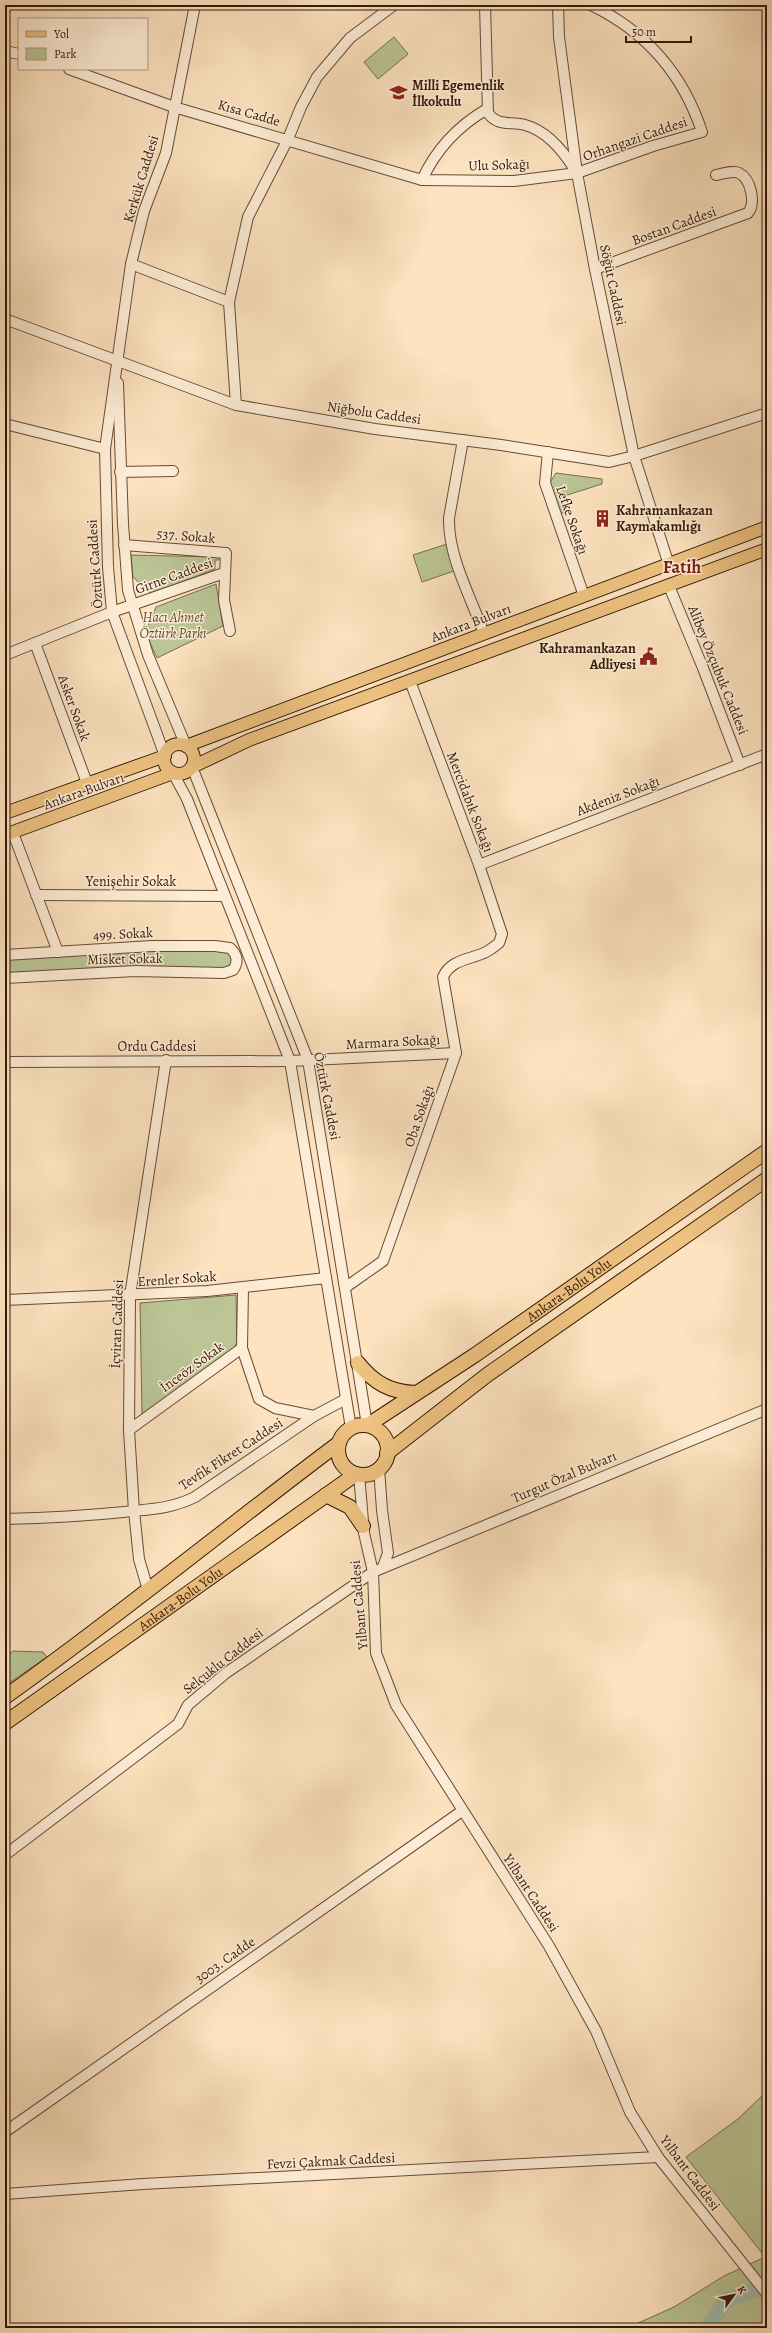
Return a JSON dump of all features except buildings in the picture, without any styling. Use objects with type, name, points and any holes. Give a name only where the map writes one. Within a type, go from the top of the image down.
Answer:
[{"type":"highway","name":"Ankara-Bolu Yolu","points":[[368,1425],[767,1151]]},
{"type":"highway","name":"Ankara-Bolu Yolu","points":[[387,1453],[487,1376],[767,1179]]},
{"type":"highway","points":[[358,1363],[369,1376],[383,1387],[399,1392],[416,1393]]},
{"type":"highway","points":[[368,1425],[383,1436],[387,1453],[379,1468],[370,1474],[357,1474],[350,1471],[341,1462],[338,1443],[343,1434],[351,1428],[368,1425]]},
{"type":"highway","name":"Ankara-Bolu Yolu","points":[[5,1697],[86,1639],[338,1443]]},
{"type":"highway","name":"Ankara-Bolu Yolu","points":[[5,1723],[357,1474]]},
{"type":"highway","points":[[326,1495],[350,1507],[363,1526]]},
{"type":"main road","name":"Ankara Bulvarı","points":[[5,812],[165,756],[168,749],[174,745],[186,746],[767,527]]},
{"type":"main road","name":"Ankara Bulvarı","points":[[9,834],[174,773],[182,774],[192,767],[249,740],[767,549]]},
{"type":"main road","points":[[186,746],[193,755],[192,767]]},
{"type":"main road","points":[[165,756],[167,768],[174,773]]},
{"type":"street","name":"Kerkük Caddesi","points":[[116,361],[131,264],[144,211],[166,153],[195,5]]},
{"type":"street","points":[[236,405],[229,302],[248,217],[288,139],[308,92],[327,63],[363,26],[394,5]]},
{"type":"street","points":[[485,5],[487,109],[496,121],[525,125],[544,135],[560,149],[577,173]]},
{"type":"street","name":"Söğüt Caddesi","points":[[558,5],[559,37],[577,173],[595,269],[634,456],[669,565]]},
{"type":"street","name":"Orhangazi Caddesi","points":[[577,173],[653,146],[702,132],[684,88],[656,51],[631,29],[590,5]]},
{"type":"street","points":[[5,51],[18,54]]},
{"type":"street","name":"Kısa Cadde","points":[[72,70],[174,107],[288,139],[422,180]]},
{"type":"street","points":[[422,180],[429,165],[445,143],[464,124],[487,109]]},
{"type":"street","name":"Ulu Sokağı","points":[[422,180],[514,180],[577,173]]},
{"type":"street","name":"Bostan Caddesi","points":[[595,269],[748,213],[752,205],[747,183],[738,173],[716,175]]},
{"type":"street","points":[[131,264],[229,302]]},
{"type":"street","points":[[5,319],[116,361],[121,422],[120,472],[126,577],[148,655],[186,746]]},
{"type":"street","name":"Niğbolu Caddesi","points":[[116,361],[236,405],[375,430],[463,440],[609,462],[634,456],[767,414]]},
{"type":"street","name":"Öztürk Caddesi","points":[[116,361],[105,449],[108,567],[112,612],[165,756]]},
{"type":"street","points":[[5,424],[105,449]]},
{"type":"street","points":[[463,440],[448,531],[452,547],[484,634]]},
{"type":"street","name":"Lefke Sokağı","points":[[548,452],[545,483],[584,596]]},
{"type":"street","points":[[120,472],[174,471]]},
{"type":"street","name":"537. Sokak","points":[[124,545],[226,553],[224,573]]},
{"type":"street","points":[[224,573],[224,600],[230,631]]},
{"type":"street","name":"Girne Caddesi","points":[[5,655],[112,612],[133,606],[224,573]]},
{"type":"street","name":"Alibey Özçubuk Caddesi","points":[[669,586],[703,668],[740,765]]},
{"type":"street","name":"Asker Sokak","points":[[35,643],[87,783]]},
{"type":"street","name":"Mercidabık Sokağı","points":[[410,680],[479,865],[502,934],[499,943],[486,952],[453,964],[447,969],[443,977]]},
{"type":"street","name":"Akdeniz Sokağı","points":[[479,865],[767,754]]},
{"type":"street","name":"Öztürk Caddesi","points":[[192,767],[308,1060],[368,1425]]},
{"type":"street","points":[[174,773],[186,799],[290,1061],[351,1428]]},
{"type":"street","points":[[9,834],[36,894],[58,952]]},
{"type":"street","name":"Yenişehir Sokak","points":[[36,894],[225,896]]},
{"type":"street","name":"499. Sokak","points":[[5,955],[152,946],[215,946],[230,948],[234,952],[237,959]]},
{"type":"street","name":"Misket Sokak","points":[[5,978],[135,971],[224,972],[233,970],[237,959]]},
{"type":"street","name":"Oba Sokağı","points":[[346,1287],[383,1261],[456,1053],[443,977]]},
{"type":"street","name":"Marmara Sokağı","points":[[308,1060],[456,1053]]},
{"type":"street","name":"İçviran Caddesi","points":[[148,1590],[140,1559],[134,1511],[129,1430],[130,1296],[166,1060]]},
{"type":"street","name":"Ordu Caddesi","points":[[5,1062],[308,1060]]},
{"type":"street","name":"Erenler Sokak","points":[[5,1300],[130,1296],[243,1288],[326,1278]]},
{"type":"street","name":"İnceöz Sokak","points":[[129,1430],[242,1348],[243,1288]]},
{"type":"street","points":[[242,1348],[259,1399],[275,1408],[314,1416]]},
{"type":"street","name":"Tevfik Fikret Caddesi","points":[[5,1519],[82,1516],[162,1510],[179,1505],[194,1497],[314,1416],[346,1399]]},
{"type":"street","name":"Turgut Özal Bulvarı","points":[[373,1572],[767,1409]]},
{"type":"street","name":"Yılbant Caddesi","points":[[379,1468],[382,1510],[388,1553],[383,1567]]},
{"type":"street","name":"Yılbant Caddesi","points":[[357,1474],[363,1526],[373,1572],[376,1653],[396,1705],[549,1946],[596,2031],[630,2112],[658,2157],[767,2294]]},
{"type":"street","name":"Selçuklu Caddesi","points":[[5,1855],[178,1724],[188,1704],[226,1673],[373,1572]]},
{"type":"street","name":"3003. Cadde","points":[[5,2132],[462,1811]]},
{"type":"street","name":"Fevzi Çakmak Caddesi","points":[[5,2194],[143,2184],[658,2157]]},
{"type":"green space","points":[[394,37],[408,54],[378,79],[364,62]]},
{"type":"green space","points":[[556,473],[602,479],[602,484],[561,497],[565,512],[560,514],[549,484]]},
{"type":"green space","points":[[447,544],[457,570],[422,582],[413,555]]},
{"type":"green space","points":[[131,555],[219,557],[219,560],[215,560],[215,569],[151,594],[133,577]]},
{"type":"green space","name":"Hacı Ahmet Öztürk Parkı","points":[[216,584],[223,626],[157,658],[145,632],[156,607]]},
{"type":"green space","points":[[195,949],[226,950],[232,955],[231,963],[227,968],[222,970],[5,976],[5,957]]},
{"type":"green space","points":[[236,1295],[237,1343],[233,1350],[142,1414],[140,1303]]},
{"type":"green space","points":[[13,1651],[43,1652],[47,1657],[5,1686],[5,1657]]},
{"type":"green space","points":[[767,2091],[767,2328],[627,2328],[674,2307],[724,2276],[765,2257],[686,2157],[738,2119]]},
{"type":"waterway","points":[[708,2328],[722,2306],[729,2299],[767,2286]]},
{"type":"place","name":"Milli Egemenlik İlkokulu","points":[[399,93]]},
{"type":"place","name":"Kahramankazan Kaymakamlığı","points":[[603,518]]},
{"type":"place","name":"Kahramankazan Adliyesi","points":[[649,656]]},
{"type":"district","name":"Fatih","points":[[682,567]]}]
